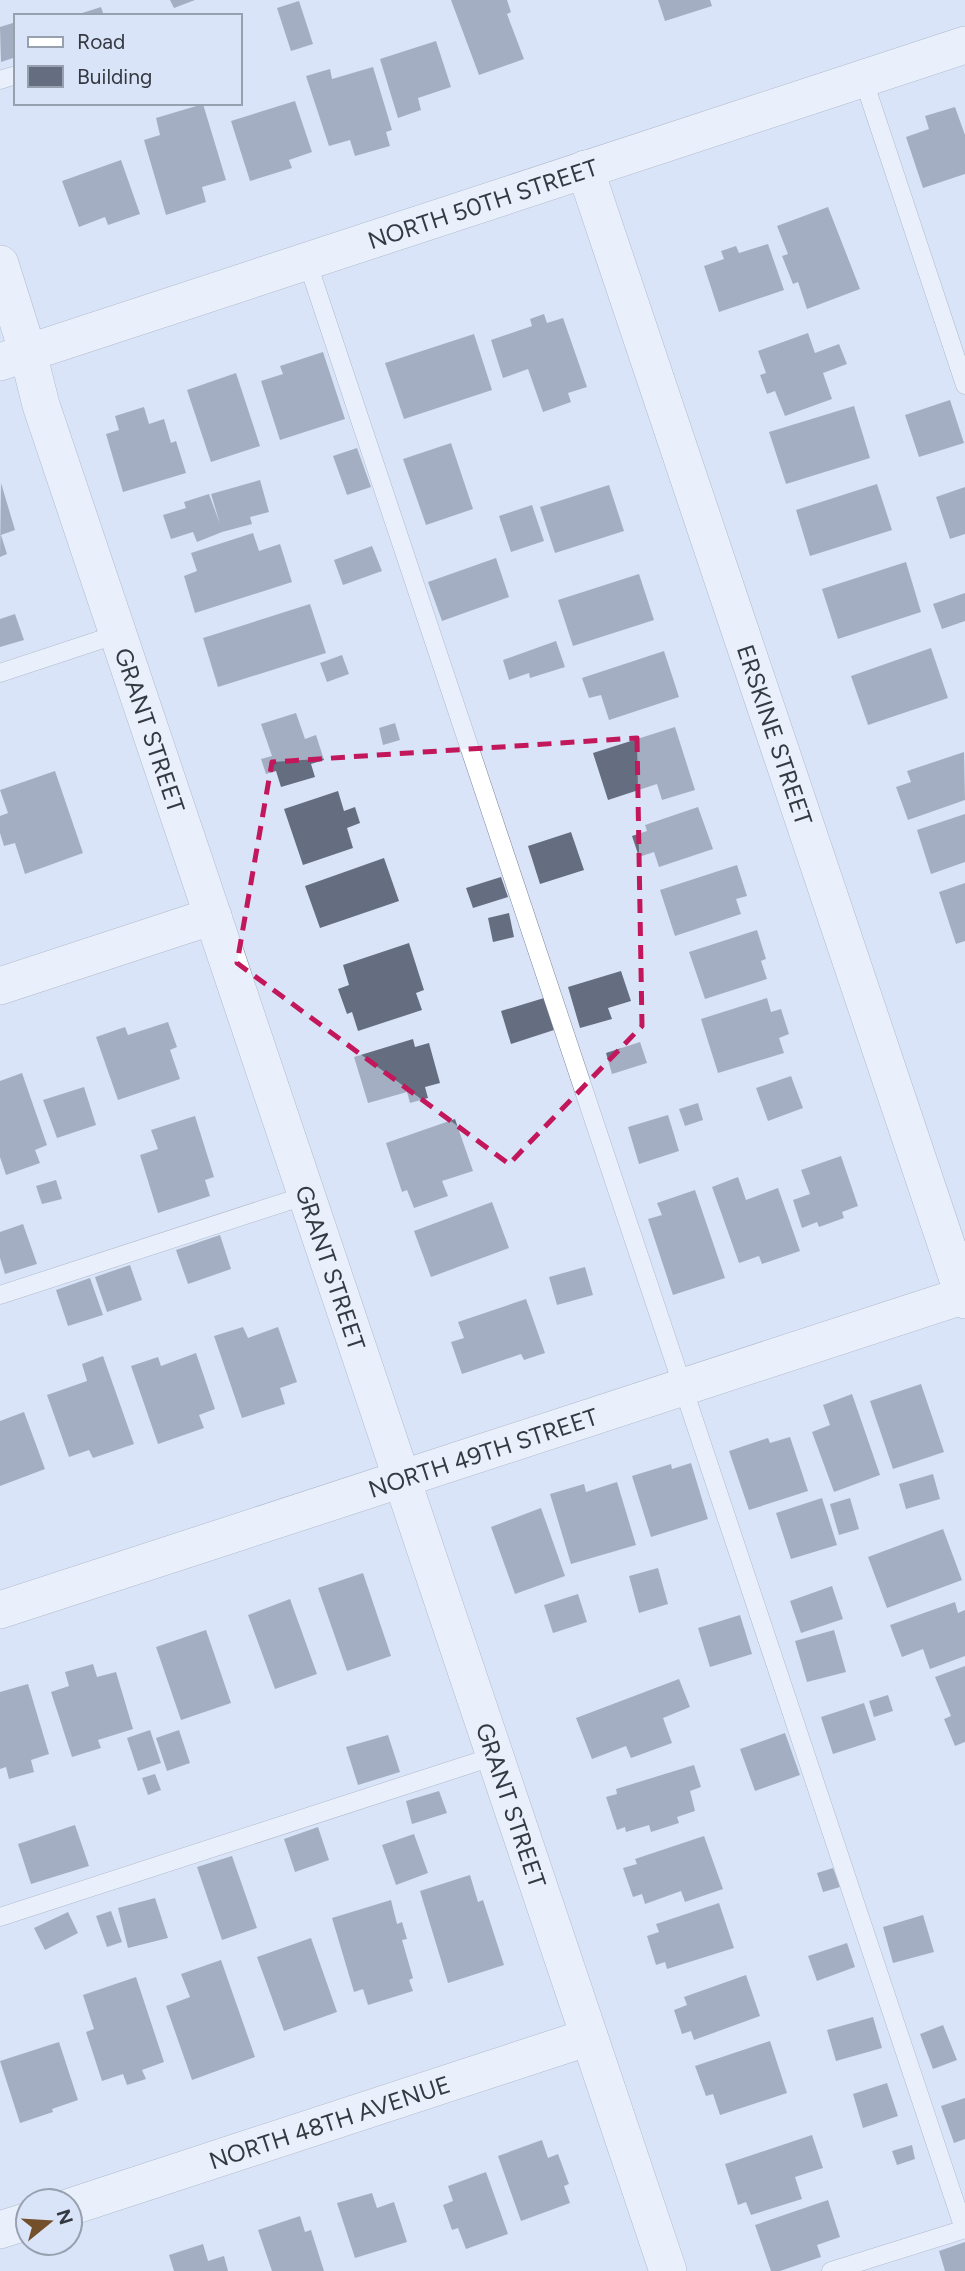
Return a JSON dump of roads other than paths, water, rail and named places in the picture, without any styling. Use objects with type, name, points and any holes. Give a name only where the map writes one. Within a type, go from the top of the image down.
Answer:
[{"type":"street","name":"NORTH 50TH STREET","points":[[14,358],[965,45]]},
{"type":"street","name":"ERSKINE STREET","points":[[585,169],[964,1297]]},
{"type":"street","name":"GRANT STREET","points":[[0,264],[14,358],[41,405],[668,2271]]},
{"type":"street","points":[[0,986],[214,916]]},
{"type":"street","name":"NORTH 49TH STREET","points":[[0,1610],[964,1297]]},
{"type":"street","name":"NORTH 48TH AVENUE","points":[[84,2202],[589,2037]]},
{"type":"lane","points":[[863,78],[965,385]]},
{"type":"lane","points":[[307,261],[965,2229],[831,2271]]},
{"type":"lane","points":[[0,673],[118,634]]},
{"type":"lane","points":[[0,1295],[307,1195]]},
{"type":"lane","points":[[0,1917],[495,1756]]}]
